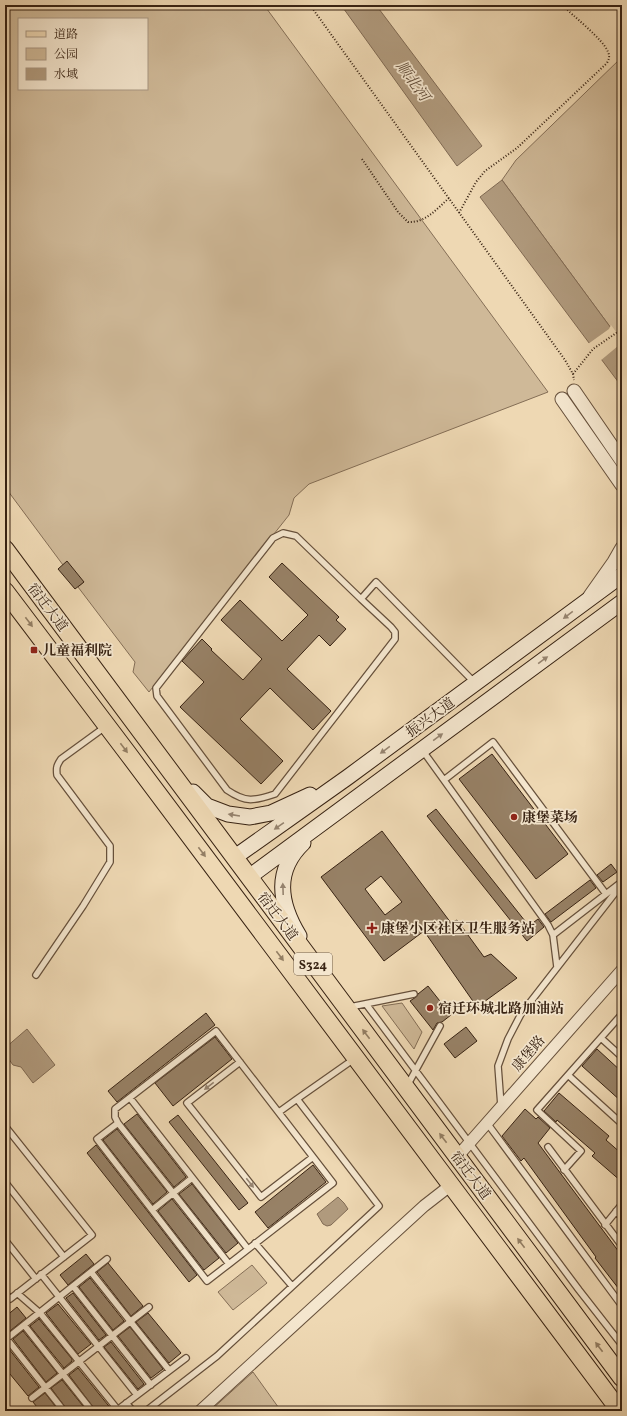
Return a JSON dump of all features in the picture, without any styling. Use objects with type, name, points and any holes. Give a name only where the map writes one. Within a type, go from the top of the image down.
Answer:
[{"type":"main road","name":"宿迁大道","points":[[5,549],[622,1378]]},
{"type":"main road","name":"振兴大道","points":[[235,857],[476,684],[622,575]]},
{"type":"main road","name":"宿迁大道","points":[[5,591],[620,1411]]},
{"type":"main road","name":"振兴大道","points":[[249,877],[622,602]]},
{"type":"main road","points":[[164,762],[207,806],[228,814],[250,817],[271,813],[348,777]]},
{"type":"main road","points":[[322,974],[296,931],[284,904],[282,890],[283,876],[292,855],[302,844],[357,797]]},
{"type":"street","points":[[574,391],[622,461]]},
{"type":"street","points":[[562,399],[622,485]]},
{"type":"street","points":[[587,600],[622,548]]},
{"type":"street","points":[[606,614],[622,606]]},
{"type":"street","name":"康堡路","points":[[457,1157],[622,970]]},
{"type":"street","points":[[200,1411],[424,1206],[451,1185]]},
{"type":"lane","points":[[283,533],[296,536],[361,599],[391,626],[395,632],[395,639],[275,794],[254,800],[237,797],[227,790],[157,696],[156,688],[273,538],[283,533]]},
{"type":"lane","points":[[361,599],[376,582],[476,684]]},
{"type":"lane","points":[[36,975],[83,906],[110,862],[110,846],[58,775],[56,765],[61,759],[107,726]]},
{"type":"lane","points":[[444,780],[493,742],[606,894]]},
{"type":"lane","points":[[422,749],[548,925],[553,935],[557,967]]},
{"type":"lane","points":[[553,935],[622,882]]},
{"type":"lane","points":[[501,1106],[498,1066],[508,1039],[522,1014],[622,882]]},
{"type":"lane","points":[[346,1008],[414,994]]},
{"type":"lane","points":[[366,1004],[579,1290],[622,1345]]},
{"type":"lane","points":[[564,1170],[581,1152],[537,1110],[622,1014]]},
{"type":"lane","points":[[406,1088],[440,1026]]},
{"type":"lane","points":[[118,1123],[97,1139],[207,1281],[229,1264],[248,1249],[255,1243],[333,1183],[216,1031],[116,1109],[115,1116],[118,1123],[229,1264]]},
{"type":"lane","points":[[601,1038],[622,1058]]},
{"type":"lane","points":[[279,1112],[355,1058]]},
{"type":"lane","points":[[240,1062],[187,1102],[261,1197],[313,1157]]},
{"type":"lane","points":[[568,1075],[622,1124]]},
{"type":"lane","points":[[130,1098],[248,1249]]},
{"type":"lane","points":[[146,1411],[217,1356],[379,1206],[297,1099]]},
{"type":"lane","points":[[487,1123],[622,1306]]},
{"type":"lane","points":[[5,1126],[92,1235],[10,1299],[5,1292]]},
{"type":"lane","points":[[548,1147],[622,1246]]},
{"type":"lane","points":[[152,1210],[192,1178]]},
{"type":"lane","points":[[5,1182],[64,1257]]},
{"type":"lane","points":[[605,1225],[622,1204]]},
{"type":"lane","points":[[616,1211],[622,1216]]},
{"type":"lane","points":[[5,1240],[36,1279]]},
{"type":"lane","points":[[255,1243],[292,1286]]},
{"type":"lane","points":[[64,1411],[6,1340],[107,1259]]},
{"type":"lane","points":[[91,1272],[169,1370]]},
{"type":"lane","points":[[41,1274],[137,1395]]},
{"type":"lane","points":[[73,1286],[151,1385]]},
{"type":"lane","points":[[17,1293],[40,1312],[117,1410],[186,1358]]},
{"type":"lane","points":[[32,1398],[149,1307]]},
{"type":"lane","points":[[24,1325],[92,1411]]},
{"type":"lane","points":[[126,1403],[132,1411]]},
{"type":"path","points":[[310,5],[565,360],[573,374],[574,391]]},
{"type":"path","points":[[459,213],[476,182],[485,172],[517,148],[607,64],[609,58],[608,50],[562,5]]},
{"type":"path","points":[[362,159],[398,212],[408,222],[413,223],[432,214],[449,198]]},
{"type":"path","points":[[573,374],[593,349],[622,329]]},
{"type":"green space","points":[[5,5],[264,5],[548,392],[309,484],[294,498],[289,515],[149,692],[133,672],[135,662],[78,587],[84,582],[63,565],[5,487]]},
{"type":"green space","points":[[621,58],[622,343],[502,180],[516,160]]},
{"type":"green space","points":[[402,1003],[422,1032],[414,1049],[382,1006]]},
{"type":"green space","points":[[252,1265],[267,1283],[233,1310],[218,1292]]},
{"type":"green space","points":[[253,1372],[281,1411],[210,1411]]},
{"type":"water","name":"顺北河","points":[[341,5],[376,5],[482,146],[457,166]]},
{"type":"water","points":[[502,180],[622,343],[622,387],[480,197]]},
{"type":"water","points":[[27,1029],[55,1065],[33,1083],[21,1067],[13,1065],[5,1054],[5,1048]]},
{"type":"water","points":[[338,1197],[348,1209],[331,1225],[327,1226],[323,1224],[317,1214]]},
{"type":"pier","points":[[611,325],[622,340],[622,346],[618,346],[600,361],[588,344],[609,329]]},
{"type":"building","points":[[67,561],[84,582],[75,589],[58,569]]},
{"type":"building","points":[[282,563],[339,617],[336,620],[346,629],[330,646],[319,635],[287,669],[331,711],[313,730],[270,688],[240,719],[283,761],[261,784],[180,707],[204,682],[182,661],[202,639],[212,649],[211,650],[243,680],[262,659],[221,620],[240,600],[282,641],[308,615],[269,577]]},
{"type":"building","name":"康堡菜场","points":[[492,754],[568,854],[536,879],[459,779]]},
{"type":"building","points":[[436,809],[529,926],[538,919],[544,927],[527,941],[427,816]]},
{"type":"building","points":[[382,831],[451,923],[457,920],[484,957],[491,954],[517,978],[477,1007],[424,931],[384,961],[321,877]],"holes":[[[381,876],[402,902],[385,915],[365,889]]]},
{"type":"building","points":[[611,864],[617,872],[603,882],[597,875]]},
{"type":"building","points":[[590,880],[596,888],[551,922],[545,914]]},
{"type":"building","name":"宿迁环城北路加油站","points":[[428,986],[451,1015],[442,1022],[437,1023],[433,1030],[410,1001]]},
{"type":"building","points":[[206,1013],[215,1025],[117,1102],[108,1091]]},
{"type":"building","points":[[466,1027],[477,1041],[455,1058],[444,1044]]},
{"type":"building","points":[[215,1037],[232,1059],[173,1106],[155,1083]]},
{"type":"building","points":[[597,1049],[622,1072],[622,1102],[582,1066]]},
{"type":"building","points":[[559,1093],[609,1136],[606,1140],[622,1154],[622,1182],[592,1156],[595,1153],[557,1120],[556,1122],[544,1111]]},
{"type":"building","points":[[525,1109],[536,1119],[538,1117],[550,1128],[538,1143],[622,1256],[622,1293],[595,1258],[596,1257],[524,1158],[521,1161],[502,1136]]},
{"type":"building","points":[[137,1114],[186,1177],[174,1187],[124,1124]]},
{"type":"building","points":[[178,1115],[248,1203],[239,1210],[169,1122]]},
{"type":"building","points":[[117,1129],[167,1192],[153,1204],[103,1140]]},
{"type":"building","points":[[96,1145],[197,1275],[189,1282],[87,1153]]},
{"type":"building","points":[[313,1165],[326,1182],[268,1228],[255,1212]]},
{"type":"building","points":[[192,1184],[238,1243],[226,1253],[179,1194]]},
{"type":"building","points":[[172,1199],[219,1258],[204,1270],[158,1211]]},
{"type":"building","points":[[86,1254],[94,1264],[68,1285],[60,1275]]},
{"type":"building","points":[[108,1263],[143,1306],[131,1316],[97,1272]]},
{"type":"building","points":[[90,1278],[124,1321],[113,1330],[79,1287]]},
{"type":"building","points":[[73,1293],[106,1335],[99,1340],[66,1298]]},
{"type":"building","points":[[58,1304],[91,1344],[78,1354],[46,1313]]},
{"type":"building","points":[[17,1307],[26,1318],[5,1335],[5,1317]]},
{"type":"building","points":[[148,1313],[181,1353],[169,1363],[136,1322]]},
{"type":"building","points":[[39,1319],[72,1359],[72,1361],[64,1368],[30,1326]]},
{"type":"building","points":[[130,1327],[163,1369],[151,1378],[118,1336]]},
{"type":"building","points":[[23,1331],[57,1373],[46,1382],[13,1339]]},
{"type":"building","points":[[111,1342],[144,1384],[138,1389],[104,1347]]},
{"type":"building","points":[[5,1344],[39,1387],[28,1396],[5,1368]]},
{"type":"building","points":[[78,1368],[112,1411],[96,1411],[69,1375]]},
{"type":"building","points":[[62,1380],[87,1411],[68,1411],[51,1388]]},
{"type":"building","points":[[45,1393],[59,1411],[40,1411],[33,1402]]},
{"type":"place","name":"儿童福利院","points":[[34,650]]},
{"type":"place","name":"康堡菜场","points":[[514,817]]},
{"type":"place","name":"康堡小区社区卫生服务站","points":[[372,928]]},
{"type":"place","name":"宿迁环城北路加油站","points":[[430,1008]]}]
